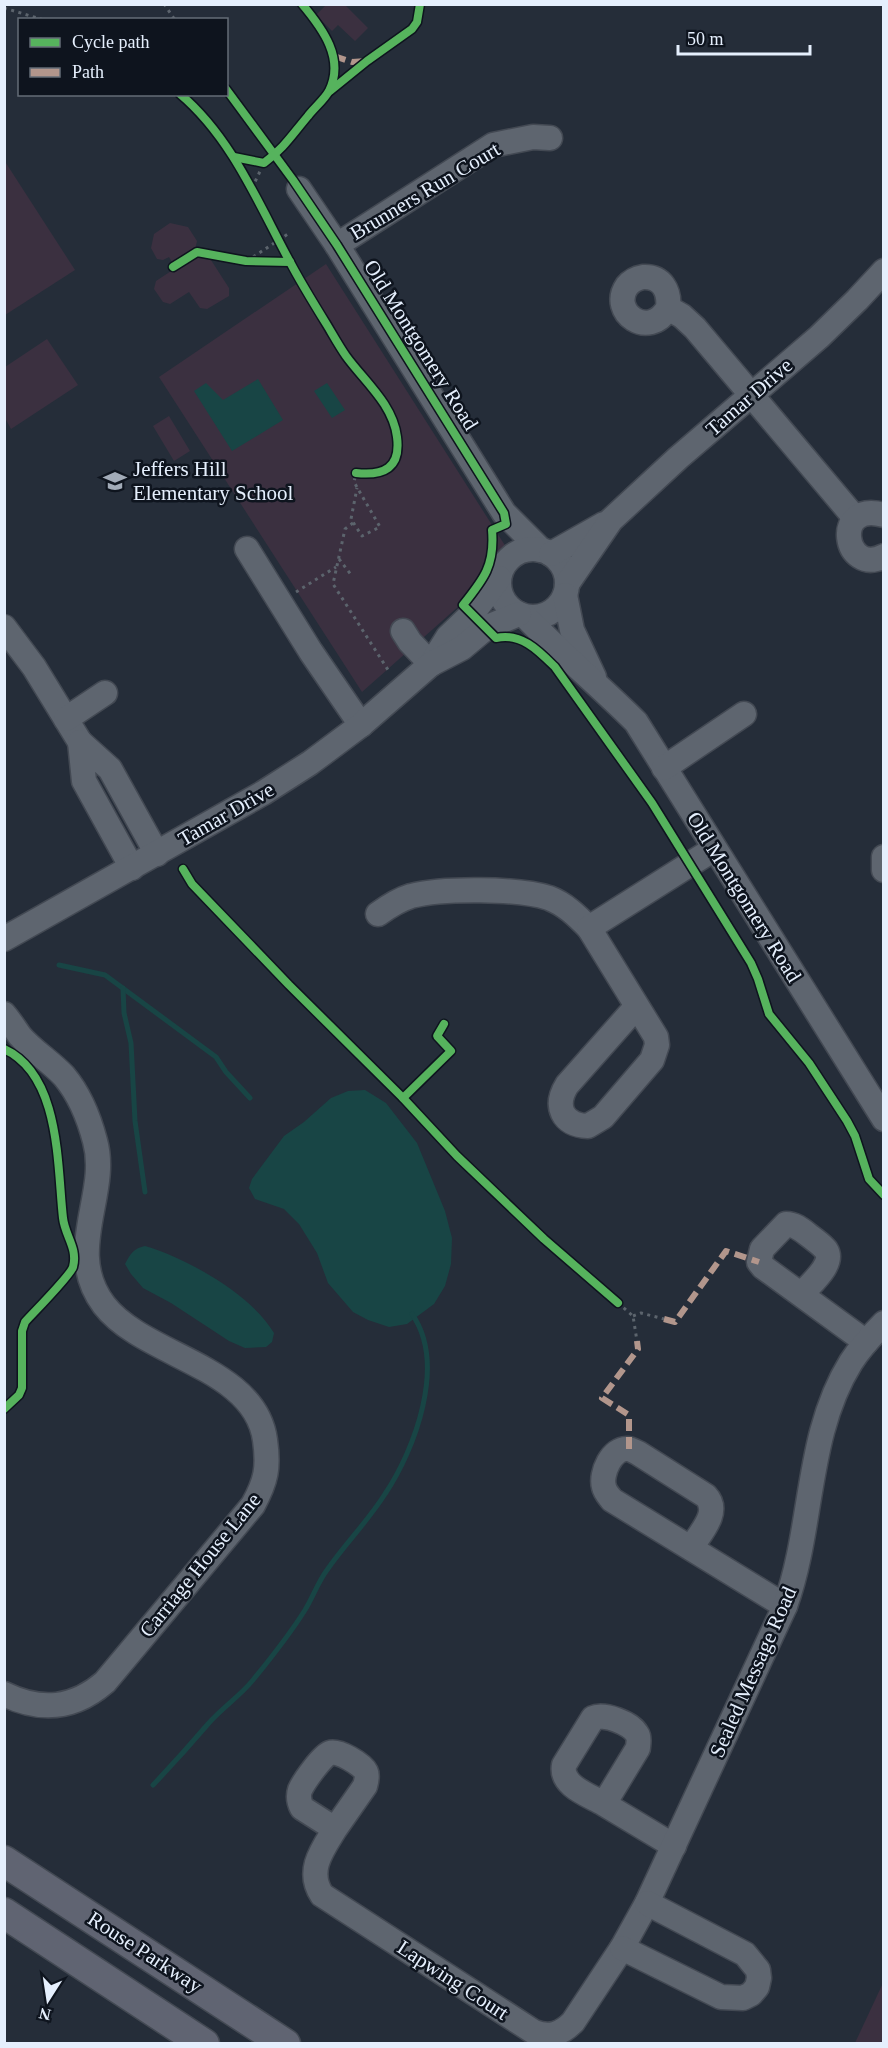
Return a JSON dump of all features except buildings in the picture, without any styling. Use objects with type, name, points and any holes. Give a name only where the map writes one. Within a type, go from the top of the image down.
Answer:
[{"type":"main road","name":"Rouse Parkway","points":[[4,1861],[285,2043]]},
{"type":"main road","name":"Rouse Parkway","points":[[4,1913],[204,2043]]},
{"type":"street","name":"Brunners Run Court","points":[[337,245],[493,145],[533,137],[550,138]]},
{"type":"street","name":"Old Montgomery Road","points":[[299,189],[337,245],[504,513],[546,552]]},
{"type":"street","name":"Tamar Drive","points":[[566,589],[611,520],[678,458],[819,337],[884,271]]},
{"type":"street","points":[[668,308],[695,327],[855,518]]},
{"type":"street","points":[[884,516],[872,512],[855,518],[849,527],[848,539],[858,556],[870,560],[884,556]]},
{"type":"street","points":[[501,572],[511,558],[521,552],[546,552],[561,564],[565,574],[566,589],[560,604],[543,616],[522,616],[503,600],[499,589],[506,524],[504,513]]},
{"type":"street","name":"Tamar Drive","points":[[546,552],[611,520]]},
{"type":"street","points":[[248,549],[311,652],[361,725]]},
{"type":"street","name":"Tamar Drive","points":[[431,664],[448,637],[473,613],[501,572]]},
{"type":"street","name":"Old Montgomery Road","points":[[566,589],[572,630],[596,682]]},
{"type":"street","name":"Old Montgomery Road","points":[[522,616],[596,682],[636,722],[884,1119]]},
{"type":"street","name":"Tamar Drive","points":[[4,939],[263,793],[310,763],[361,725],[431,664],[462,648],[487,627],[522,616]]},
{"type":"street","points":[[4,627],[34,667],[80,742],[110,769],[157,854]]},
{"type":"street","points":[[403,631],[431,664]]},
{"type":"street","points":[[66,719],[105,693]]},
{"type":"street","points":[[664,768],[744,714]]},
{"type":"street","points":[[80,742],[84,781],[132,868]]},
{"type":"street","points":[[589,928],[714,849]]},
{"type":"street","points":[[884,857],[884,870]]},
{"type":"street","points":[[378,914],[392,904],[430,892],[506,891],[550,899],[574,913],[589,928],[637,1006],[656,1037],[656,1053],[603,1117],[588,1126],[573,1123],[563,1113],[561,1100],[567,1084],[637,1006]]},
{"type":"street","name":"Carriage House Lane","points":[[4,1014],[21,1037],[64,1076],[78,1096],[88,1118],[96,1144],[97,1169],[94,1197],[87,1227],[88,1270],[104,1305],[135,1331],[232,1386],[246,1398],[257,1414],[264,1431],[268,1471],[254,1505],[100,1687],[68,1703],[52,1706],[36,1706],[19,1702],[4,1694]]},
{"type":"street","points":[[802,1294],[866,1342]]},
{"type":"street","name":"Sealed Message Road","points":[[622,1948],[675,1846],[785,1606],[800,1552],[822,1428],[851,1362],[884,1323]]},
{"type":"street","points":[[691,1548],[712,1514],[711,1501],[638,1453],[629,1449],[615,1454],[605,1468],[603,1480],[604,1489],[612,1500],[785,1606]]},
{"type":"street","points":[[604,1804],[675,1846]]},
{"type":"street","name":"Lapwing Court","points":[[335,1829],[319,1854],[316,1864],[316,1886],[322,1895],[534,2032],[544,2036],[565,2030],[573,2022],[622,1948]]},
{"type":"street","points":[[622,1948],[721,1997],[743,1998],[751,1995],[757,1987],[758,1970],[745,1954],[647,1903]]},
{"type":"path","points":[[164,4],[174,18]]},
{"type":"path","points":[[302,4],[317,24],[334,56],[336,66],[334,79],[328,93]]},
{"type":"path","points":[[252,188],[264,163],[289,142],[328,93],[367,61],[412,29],[417,22],[420,4]]},
{"type":"path","points":[[4,8],[37,18]]},
{"type":"path","points":[[228,92],[275,155]]},
{"type":"path","points":[[182,96],[234,157],[290,262],[347,357],[393,419],[398,449],[393,464],[388,470],[374,474],[356,473],[354,482],[380,527],[362,536],[351,519],[357,488]]},
{"type":"path","points":[[234,157],[264,163]]},
{"type":"path","points":[[246,261],[288,234]]},
{"type":"path","points":[[173,267],[197,252],[246,261],[290,262]]},
{"type":"path","points":[[353,523],[345,529],[333,584],[390,674]]},
{"type":"path","points":[[339,559],[352,576]]},
{"type":"path","points":[[292,594],[337,566]]},
{"type":"path","points":[[579,701],[652,803],[682,852]]},
{"type":"path","points":[[697,876],[751,963],[769,1014],[809,1062],[847,1121],[855,1136],[869,1179],[884,1195]]},
{"type":"path","points":[[33,1076],[44,1091],[52,1119],[58,1155],[63,1221],[71,1242]]},
{"type":"path","points":[[4,1409],[19,1395],[22,1388],[22,1331],[25,1322],[72,1269]]},
{"type":"path","points":[[618,1303],[633,1316],[637,1341]]},
{"type":"path","points":[[633,1316],[641,1313],[664,1319]]},
{"type":"shaded area","points":[[327,4],[345,5],[368,28],[355,41],[338,25],[332,31],[316,15]]},
{"type":"shaded area","points":[[4,160],[75,270],[5,315],[4,315]]},
{"type":"shaded area","points":[[170,223],[188,227],[197,241],[195,250],[173,264],[169,257],[163,260],[157,259],[151,248],[154,234]]},
{"type":"shaded area","points":[[197,254],[209,257],[229,288],[229,296],[207,309],[200,308],[189,292],[170,304],[163,302],[154,289],[156,281]]},
{"type":"shaded area","points":[[326,264],[513,558],[362,692],[159,377]]},
{"type":"shaded area","points":[[47,339],[78,385],[11,429],[5,418],[5,367]]},
{"type":"shaded area","points":[[258,379],[283,420],[232,451],[194,391],[206,383],[223,400]]},
{"type":"shaded area","points":[[327,383],[345,410],[332,418],[314,391]]},
{"type":"shaded area","points":[[169,416],[190,451],[174,461],[153,426]]},
{"type":"shaded area","points":[[365,1090],[386,1103],[417,1143],[445,1211],[452,1238],[451,1264],[445,1286],[434,1304],[407,1324],[389,1327],[353,1312],[328,1283],[317,1253],[299,1224],[284,1209],[255,1199],[249,1188],[252,1179],[284,1136],[331,1098],[348,1091]]},
{"type":"shaded area","points":[[145,1246],[180,1259],[235,1292],[264,1319],[274,1333],[272,1342],[266,1347],[245,1348],[229,1341],[171,1303],[143,1288],[125,1264],[133,1252]]},
{"type":"shaded area","points":[[883,1983],[883,2043],[855,2043]]},
{"type":"waterway","points":[[59,965],[105,975],[216,1057],[226,1072],[250,1098]]},
{"type":"waterway","points":[[123,988],[124,1013],[131,1043],[135,1121],[145,1192]]},
{"type":"waterway","points":[[153,1785],[213,1718],[248,1686],[273,1655],[305,1610],[334,1560],[378,1504],[396,1475],[416,1430],[427,1381],[427,1357],[422,1334],[412,1314]]},
{"type":"marked path","points":[[334,56],[352,62],[367,61]]},
{"type":"marked path","points":[[664,1319],[675,1322],[726,1251],[759,1262]]},
{"type":"marked path","points":[[629,1449],[629,1415],[602,1398],[638,1349],[637,1341]]},
{"type":"cycle path","points":[[234,157],[264,163],[283,146],[329,91],[333,79],[333,56],[324,34],[302,4]]},
{"type":"cycle path","points":[[330,91],[412,29],[417,22],[420,4]]},
{"type":"cycle path","points":[[228,92],[293,180],[337,245],[504,513],[506,524],[492,530],[492,553],[486,571],[463,605],[496,638],[521,640],[536,649],[555,667],[652,803],[751,963],[769,1014],[809,1063],[847,1121],[855,1136],[869,1179],[884,1195]]},
{"type":"cycle path","points":[[182,96],[198,111],[229,151],[338,344],[390,414],[398,448],[393,463],[388,468],[375,473],[356,473]]},
{"type":"cycle path","points":[[173,267],[197,252],[246,261],[290,262]]},
{"type":"cycle path","points":[[183,869],[192,884],[457,1156],[544,1239],[618,1303]]},
{"type":"cycle path","points":[[403,1098],[451,1051],[437,1036],[444,1024]]},
{"type":"cycle path","points":[[4,1049],[23,1062],[36,1079],[46,1100],[57,1149],[63,1218],[74,1254],[73,1267],[66,1278],[25,1322],[22,1331],[22,1388],[19,1395],[4,1409]]},
{"type":"place","name":"Jeffers Hill Elementary School","points":[[115,481]]}]
